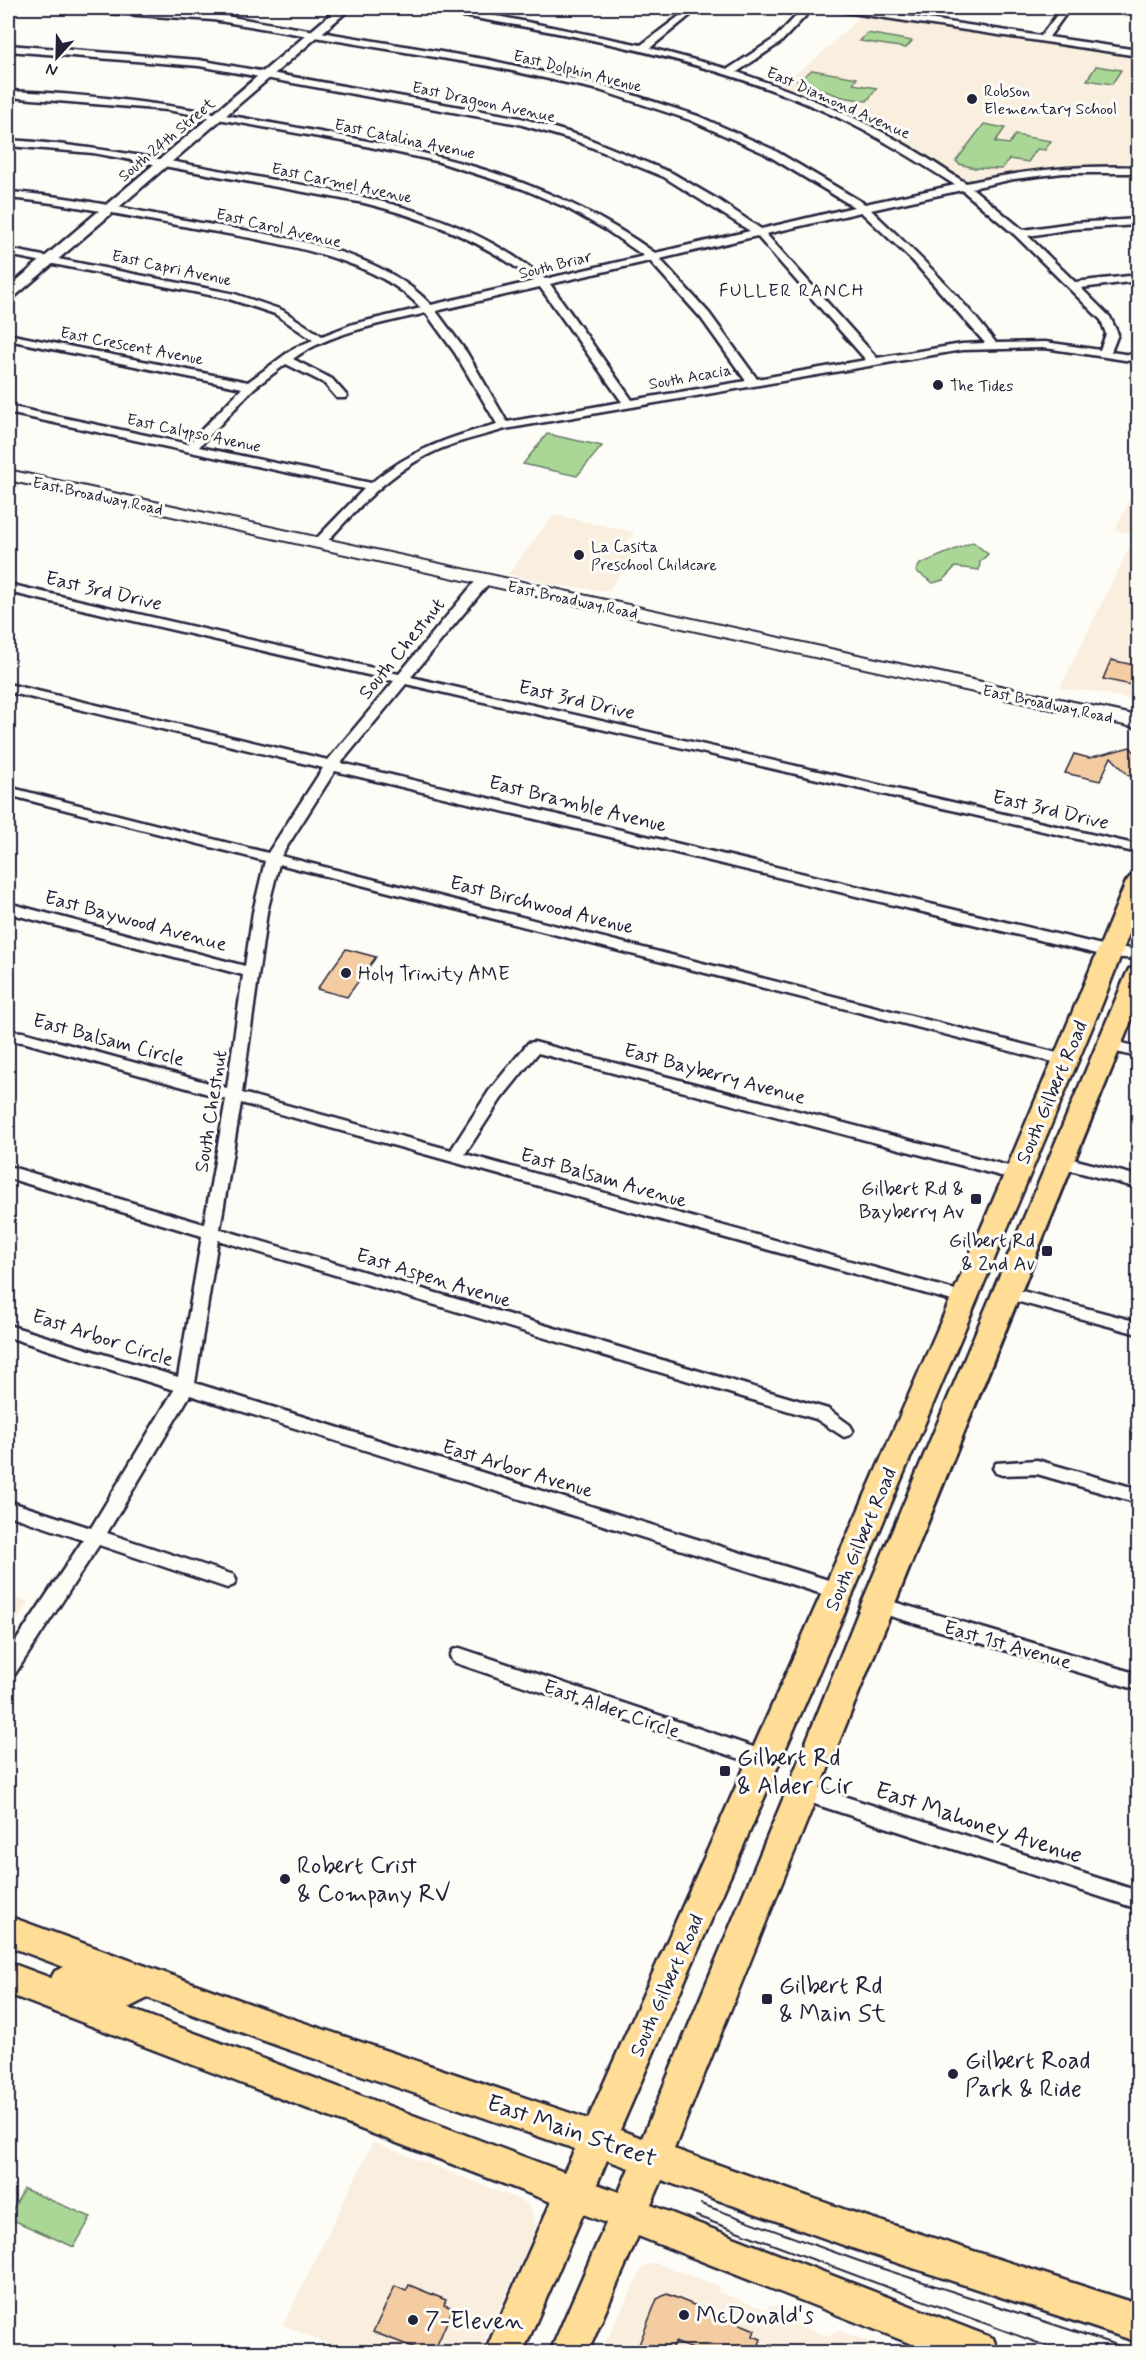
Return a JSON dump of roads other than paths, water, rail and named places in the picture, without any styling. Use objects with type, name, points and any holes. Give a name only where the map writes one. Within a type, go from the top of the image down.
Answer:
[{"type":"main road","name":"East Broadway Road","points":[[8,475],[1138,722]]},
{"type":"main road","name":"South Gilbert Road","points":[[504,2352],[838,1591],[1065,1060],[1124,953],[1138,882]]},
{"type":"main road","name":"South Gilbert Road","points":[[569,2352],[629,2214],[803,1792],[877,1605],[1138,975]]},
{"type":"main road","name":"East Main Street","points":[[8,1931],[281,2031],[598,2139],[846,2228],[1138,2323]]},
{"type":"main road","points":[[8,1968],[33,1971],[104,1994],[127,1992],[143,1980]]},
{"type":"main road","points":[[8,1978],[629,2214],[979,2352]]},
{"type":"street","name":"East Dolphin Avenue","points":[[77,8],[213,18],[539,73],[649,103],[694,118],[768,151],[863,208],[917,259],[972,319],[992,345]]},
{"type":"street","name":"South 24th Street","points":[[8,295],[345,8]]},
{"type":"street","name":"East Diamond Avenue","points":[[433,8],[558,28],[645,47],[731,72],[770,85],[905,147],[964,187],[1020,234],[1106,319],[1112,334],[1106,353]]},
{"type":"street","points":[[645,47],[694,8]]},
{"type":"street","points":[[731,72],[777,41],[809,8]]},
{"type":"street","points":[[839,8],[1138,53]]},
{"type":"street","points":[[1043,39],[1066,8]]},
{"type":"street","name":"East Dragoon Avenue","points":[[8,48],[199,63],[458,108],[521,121],[580,139],[668,175],[716,203],[760,233],[874,362]]},
{"type":"street","name":"East Catalina Avenue","points":[[8,94],[148,105],[402,149],[495,174],[570,204],[652,256],[686,293],[739,360],[753,382]]},
{"type":"street","name":"East Carmel Avenue","points":[[8,143],[93,150],[364,200],[410,211],[482,242],[517,262],[544,284],[629,404]]},
{"type":"street","name":"South Briar","points":[[191,448],[250,386],[298,350],[357,326],[544,284],[652,256],[1014,176],[1063,170],[1138,170]]},
{"type":"street","name":"East Carol Avenue","points":[[8,195],[108,209],[278,242],[354,262],[407,289],[431,310],[504,426]]},
{"type":"street","points":[[1020,234],[1072,226],[1138,222]]},
{"type":"street","name":"East Capri Avenue","points":[[8,252],[231,296],[266,306],[295,319],[320,340]]},
{"type":"street","points":[[1072,286],[1138,278]]},
{"type":"street","name":"East Crescent Avenue","points":[[8,337],[250,386]]},
{"type":"street","name":"South Acacia","points":[[319,543],[390,472],[419,454],[441,445],[504,426],[962,347],[1045,345],[1138,359]]},
{"type":"street","points":[[286,360],[328,381],[341,396]]},
{"type":"street","name":"East Calypso Avenue","points":[[8,410],[374,487]]},
{"type":"street","name":"South Chestnut","points":[[8,1668],[95,1537],[184,1387],[234,1096],[260,912],[273,857],[332,765],[484,580]]},
{"type":"street","name":"East 3rd Drive","points":[[8,588],[1138,849]]},
{"type":"street","name":"East Bramble Avenue","points":[[8,688],[1124,953]]},
{"type":"street","name":"East Birchwood Avenue","points":[[8,791],[1065,1060]]},
{"type":"street","name":"East Baywood Avenue","points":[[8,908],[253,973]]},
{"type":"street","name":"East Balsam Circle","points":[[8,1036],[23,1037],[234,1096]]},
{"type":"street","points":[[1109,1045],[1138,1052]]},
{"type":"street","name":"East Bayberry Avenue","points":[[455,1157],[495,1095],[534,1047],[1016,1174]]},
{"type":"street","name":"East Balsam Avenue","points":[[234,1096],[963,1298]]},
{"type":"street","points":[[1061,1162],[1138,1182]]},
{"type":"street","name":"East Aspen Avenue","points":[[8,1172],[822,1414],[844,1430]]},
{"type":"street","points":[[1007,1293],[1138,1328]]},
{"type":"street","name":"East Arbor Circle","points":[[8,1330],[184,1387]]},
{"type":"street","name":"East Arbor Avenue","points":[[184,1387],[838,1591]]},
{"type":"street","points":[[1002,1468],[1037,1467],[1138,1496]]},
{"type":"street","points":[[8,1508],[227,1580]]},
{"type":"street","name":"East 1st Avenue","points":[[877,1605],[1138,1682]]},
{"type":"street","name":"East Alder Circle","points":[[460,1656],[764,1759]]},
{"type":"street","name":"East Mahoney Avenue","points":[[803,1792],[1138,1900]]},
{"type":"tram line","points":[[701,2204],[859,2261],[1138,2352]]},
{"type":"tram line","points":[[696,2216],[1062,2352]]},
{"type":"place","name":"Robson Elementary School","points":[[972,99]]},
{"type":"place","name":"The Tides","points":[[938,385]]},
{"type":"place","name":"La Casita Preschool Childcare","points":[[579,555]]},
{"type":"place","name":"Holy Trinity AME","points":[[346,973]]},
{"type":"place","name":"Gilbert Rd & Bayberry Av","points":[[976,1199]]},
{"type":"place","name":"Gilbert Rd & 2nd Av","points":[[1047,1251]]},
{"type":"place","name":"Gilbert Rd & Alder Cir","points":[[725,1771]]},
{"type":"place","name":"Robert Crist & Company RV","points":[[285,1879]]},
{"type":"place","name":"Gilbert Rd & Main St","points":[[767,1999]]},
{"type":"place","name":"Gilbert Road Park & Ride","points":[[953,2074]]},
{"type":"place","name":"McDonald's","points":[[684,2315]]},
{"type":"place","name":"7-Eleven","points":[[413,2320]]},
{"type":"district","name":"FULLER RANCH","points":[[792,290]]}]
